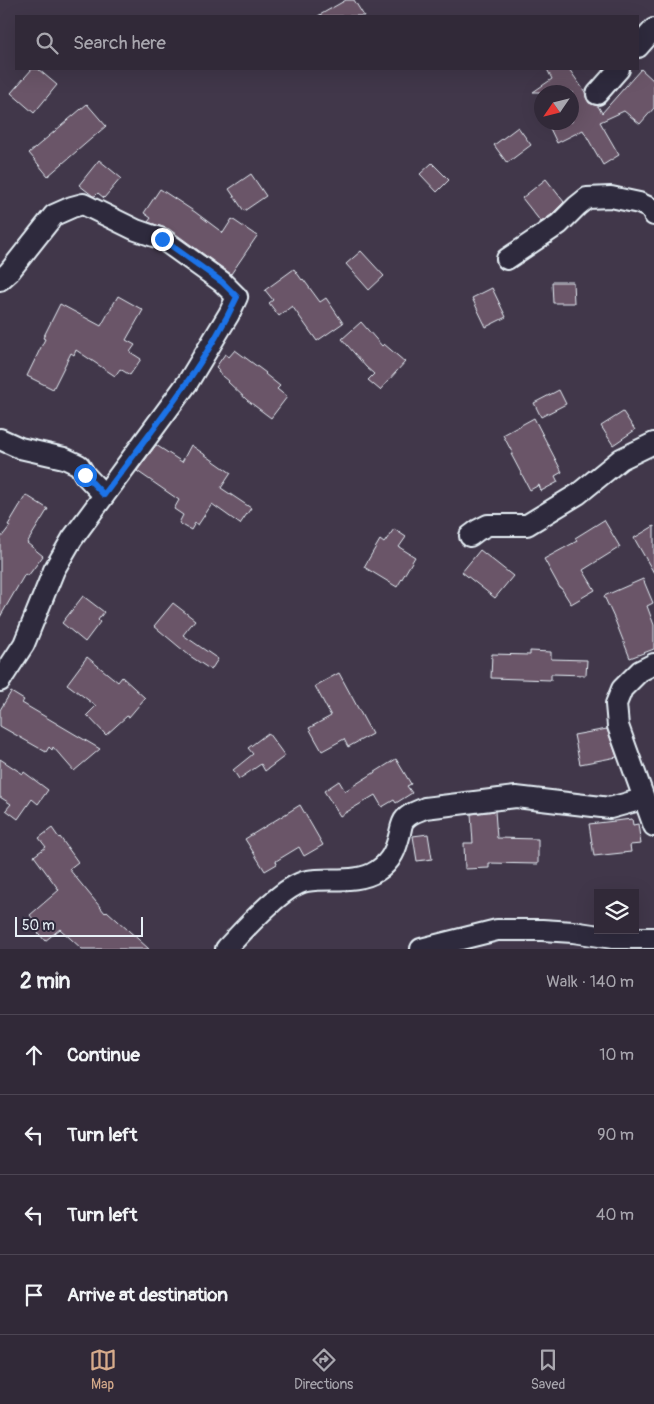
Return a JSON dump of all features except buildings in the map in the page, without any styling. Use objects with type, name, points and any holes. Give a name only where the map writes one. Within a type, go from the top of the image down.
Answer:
[{"type":"street","points":[[639,46],[654,29]]},
{"type":"street","points":[[597,94],[618,70]]},
{"type":"street","points":[[507,259],[559,224],[587,198],[611,197],[639,203],[650,208],[654,215]]},
{"type":"street","points":[[0,280],[9,272],[54,215],[72,206],[83,204],[136,230],[162,239],[222,282],[237,297],[229,314],[188,382],[72,539],[54,570],[24,644],[0,682]]},
{"type":"street","points":[[0,440],[20,448],[64,458],[79,465],[85,475],[104,495]]},
{"type":"street","points":[[470,536],[488,526],[527,525],[578,494],[621,459],[654,443]]},
{"type":"street","points":[[654,664],[640,672],[622,689],[616,704],[618,726],[654,826]]},
{"type":"street","points":[[226,949],[268,906],[305,881],[369,876],[379,870],[388,863],[394,853],[403,820],[412,813],[425,808],[516,797],[610,808],[643,798]]},
{"type":"street","points":[[421,949],[497,930],[566,932],[613,938],[654,938]]},
{"type":"route","points":[[85,475],[104,495],[188,382],[229,314],[237,297],[222,282],[162,239]]}]
